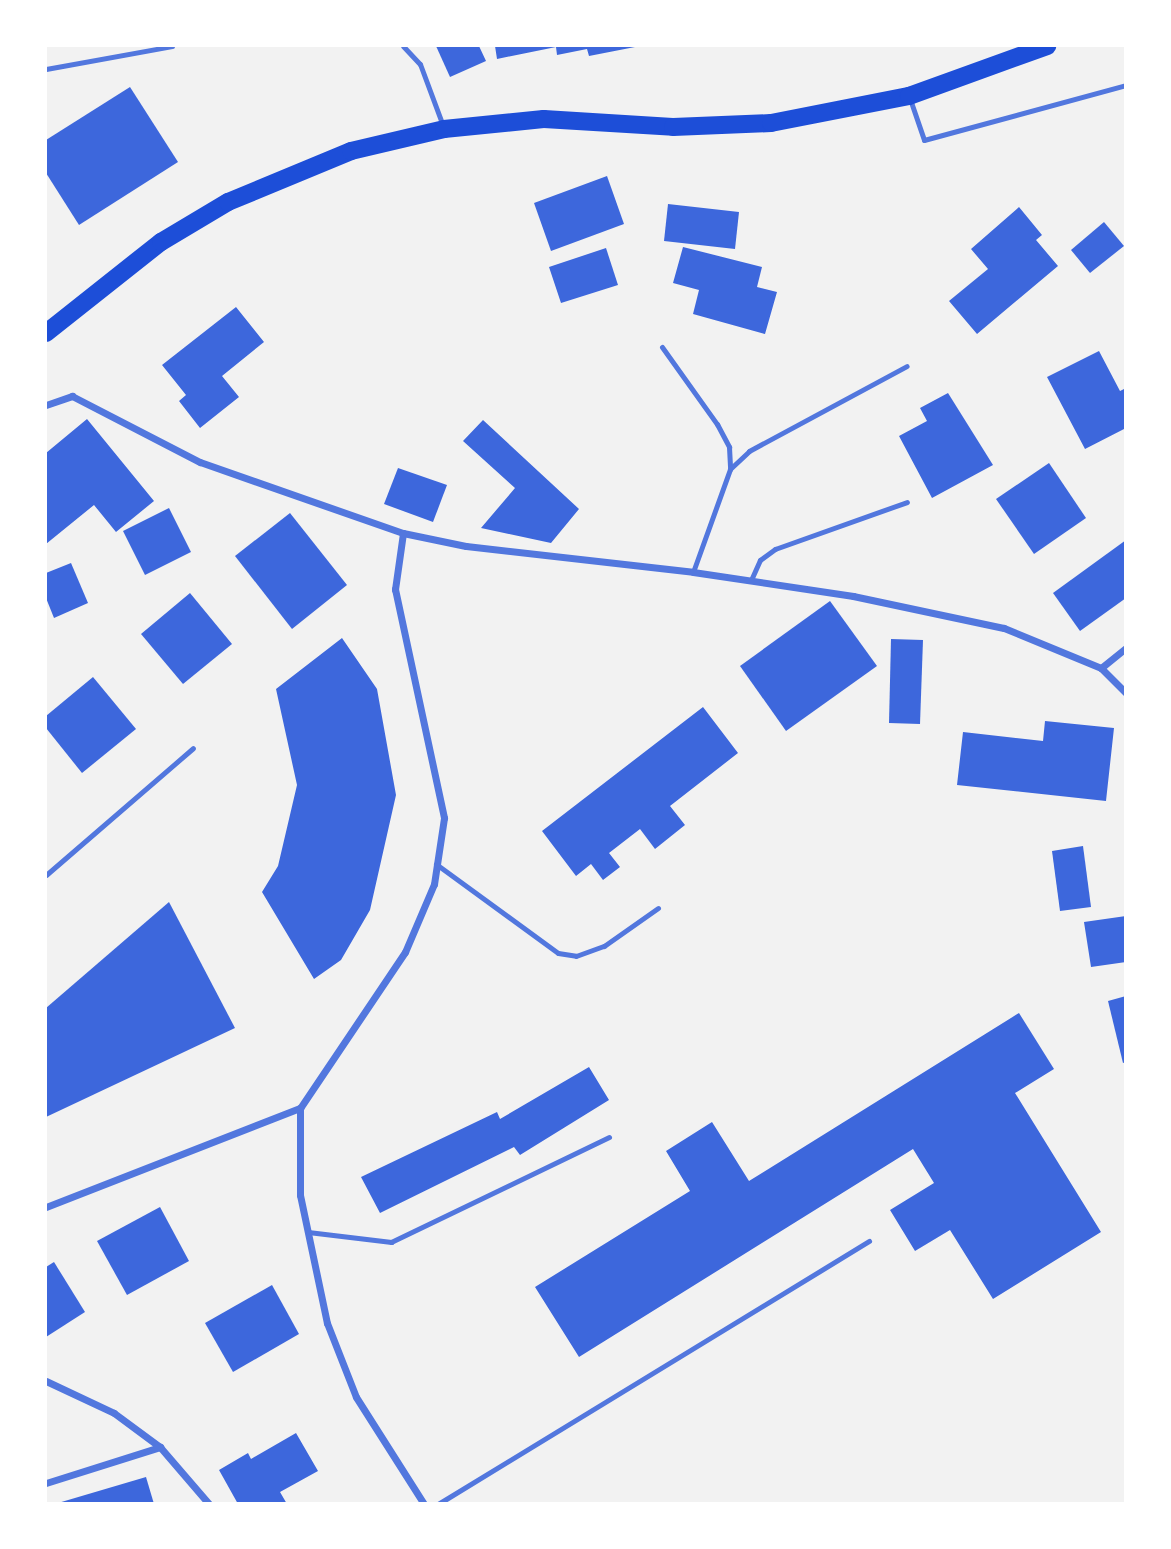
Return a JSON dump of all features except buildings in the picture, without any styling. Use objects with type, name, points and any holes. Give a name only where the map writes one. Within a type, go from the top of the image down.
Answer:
[{"type":"main road","points":[[46,333],[126,267],[228,202],[351,151],[444,129],[544,119],[673,127],[771,123],[909,96],[1047,46]]},
{"type":"street","points":[[46,405],[72,396],[200,462],[403,533],[467,546],[693,572],[853,596],[1004,628],[1101,668],[1125,693]]},
{"type":"street","points":[[403,533],[395,589],[444,818],[434,884],[405,952],[300,1108],[300,1195],[327,1323],[356,1397],[424,1503]]},
{"type":"street","points":[[1101,668],[1125,648]]},
{"type":"street","points":[[46,1207],[300,1108]]},
{"type":"street","points":[[46,1381],[114,1413],[160,1447],[209,1503]]},
{"type":"street","points":[[46,1483],[160,1447]]},
{"type":"lane","points":[[46,69],[172,46]]},
{"type":"lane","points":[[403,46],[420,64],[444,129]]},
{"type":"lane","points":[[909,96],[924,140],[1125,85]]},
{"type":"lane","points":[[662,347],[718,424],[729,447],[730,469],[693,572]]},
{"type":"lane","points":[[730,469],[749,451],[907,366]]},
{"type":"lane","points":[[751,580],[760,560],[775,549],[907,502]]},
{"type":"lane","points":[[46,874],[193,748]]},
{"type":"lane","points":[[436,864],[558,953],[576,956],[604,946],[658,908]]},
{"type":"lane","points":[[308,1232],[391,1242],[609,1137]]},
{"type":"lane","points":[[438,1503],[869,1241]]}]
